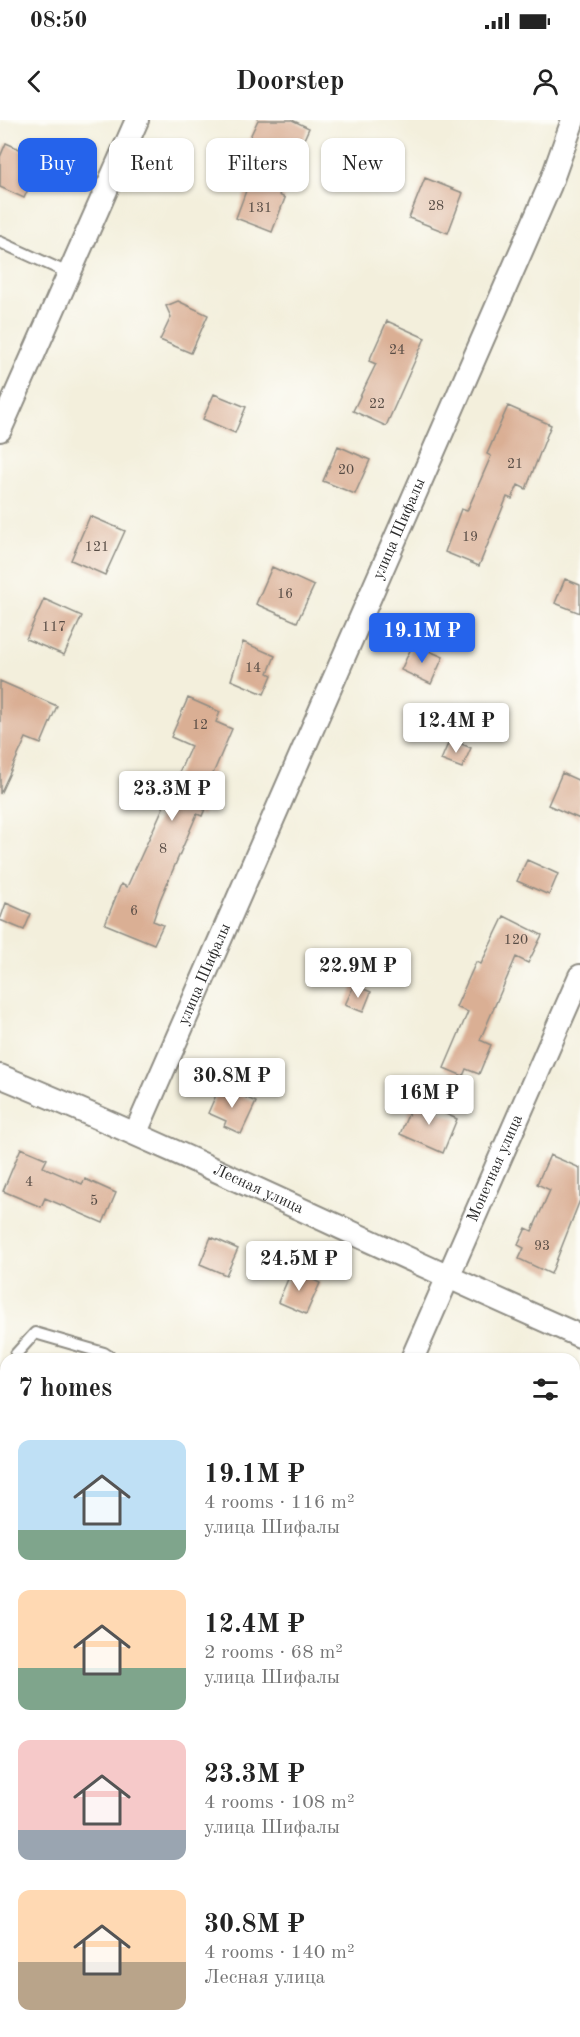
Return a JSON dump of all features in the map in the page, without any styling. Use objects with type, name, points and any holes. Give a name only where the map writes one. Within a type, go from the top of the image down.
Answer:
[{"type":"street","points":[[0,430],[137,120]]},
{"type":"street","name":"улица Шифалы","points":[[136,1132],[545,196],[573,120]]},
{"type":"street","name":"Монетная улица","points":[[414,1353],[580,976]]},
{"type":"street","name":"Лесная улица","points":[[0,1076],[136,1132],[446,1277],[580,1336]]},
{"type":"lane","points":[[0,242],[68,273]]},
{"type":"lane","points":[[17,1353],[35,1333],[104,1353]]},
{"type":"building","points":[[258,120],[292,120],[309,128],[305,138],[249,138]]},
{"type":"building","points":[[6,143],[18,148],[18,192],[27,192],[24,198],[0,187],[0,157]]},
{"type":"building","points":[[425,178],[463,193],[448,233],[409,218]]},
{"type":"building","points":[[246,192],[280,192],[279,195],[285,198],[272,232],[236,218]]},
{"type":"building","points":[[178,301],[208,315],[191,353],[160,340],[171,317],[166,306]]},
{"type":"building","points":[[387,321],[425,338],[386,426],[353,411],[376,364],[369,361]]},
{"type":"building","points":[[214,394],[246,407],[235,433],[203,419]]},
{"type":"building","points":[[508,406],[551,425],[526,489],[518,485],[512,499],[507,497],[479,566],[445,552],[461,509],[467,511],[491,456],[487,454]]},
{"type":"building","points":[[338,446],[370,460],[355,494],[323,481]]},
{"type":"building","points":[[90,516],[125,531],[105,575],[71,560]]},
{"type":"building","points":[[272,567],[314,586],[297,622],[256,604]]},
{"type":"building","points":[[565,579],[580,585],[580,613],[555,603]]},
{"type":"building","points":[[44,599],[82,616],[64,655],[26,639]]},
{"type":"building","points":[[243,642],[275,656],[268,673],[272,675],[264,694],[231,680]]},
{"type":"building","points":[[413,644],[443,657],[431,684],[401,670]]},
{"type":"building","points":[[0,681],[57,706],[41,744],[26,738],[0,794]]},
{"type":"building","points":[[188,698],[220,712],[216,722],[232,729],[212,776],[218,778],[202,816],[197,814],[160,900],[153,921],[163,925],[154,944],[105,924],[121,884],[127,887],[191,746],[171,737]]},
{"type":"building","points":[[450,739],[471,748],[462,768],[441,760]]},
{"type":"building","points":[[562,773],[580,781],[580,819],[548,805]]},
{"type":"building","points":[[527,860],[558,874],[549,895],[517,881]]},
{"type":"building","points":[[6,903],[31,914],[24,930],[0,920]]},
{"type":"building","points":[[504,916],[542,935],[528,963],[516,957],[480,1040],[491,1045],[479,1074],[466,1069],[463,1076],[444,1068],[468,1012],[456,1007],[476,962],[481,964]]},
{"type":"building","points":[[354,985],[371,992],[363,1012],[345,1005]]},
{"type":"building","points":[[220,1086],[256,1102],[241,1134],[224,1126],[226,1121],[208,1113]]},
{"type":"building","points":[[414,1100],[457,1119],[443,1153],[400,1134]]},
{"type":"building","points":[[21,1148],[47,1159],[43,1167],[82,1184],[85,1179],[116,1193],[103,1223],[45,1198],[41,1207],[3,1191]]},
{"type":"building","points":[[550,1155],[580,1168],[580,1200],[551,1274],[519,1259],[524,1248],[518,1245],[526,1228],[532,1231],[550,1190],[537,1184]]},
{"type":"building","points":[[211,1237],[238,1249],[226,1275],[200,1264]]},
{"type":"building","points":[[292,1270],[320,1283],[306,1314],[278,1302]]}]
